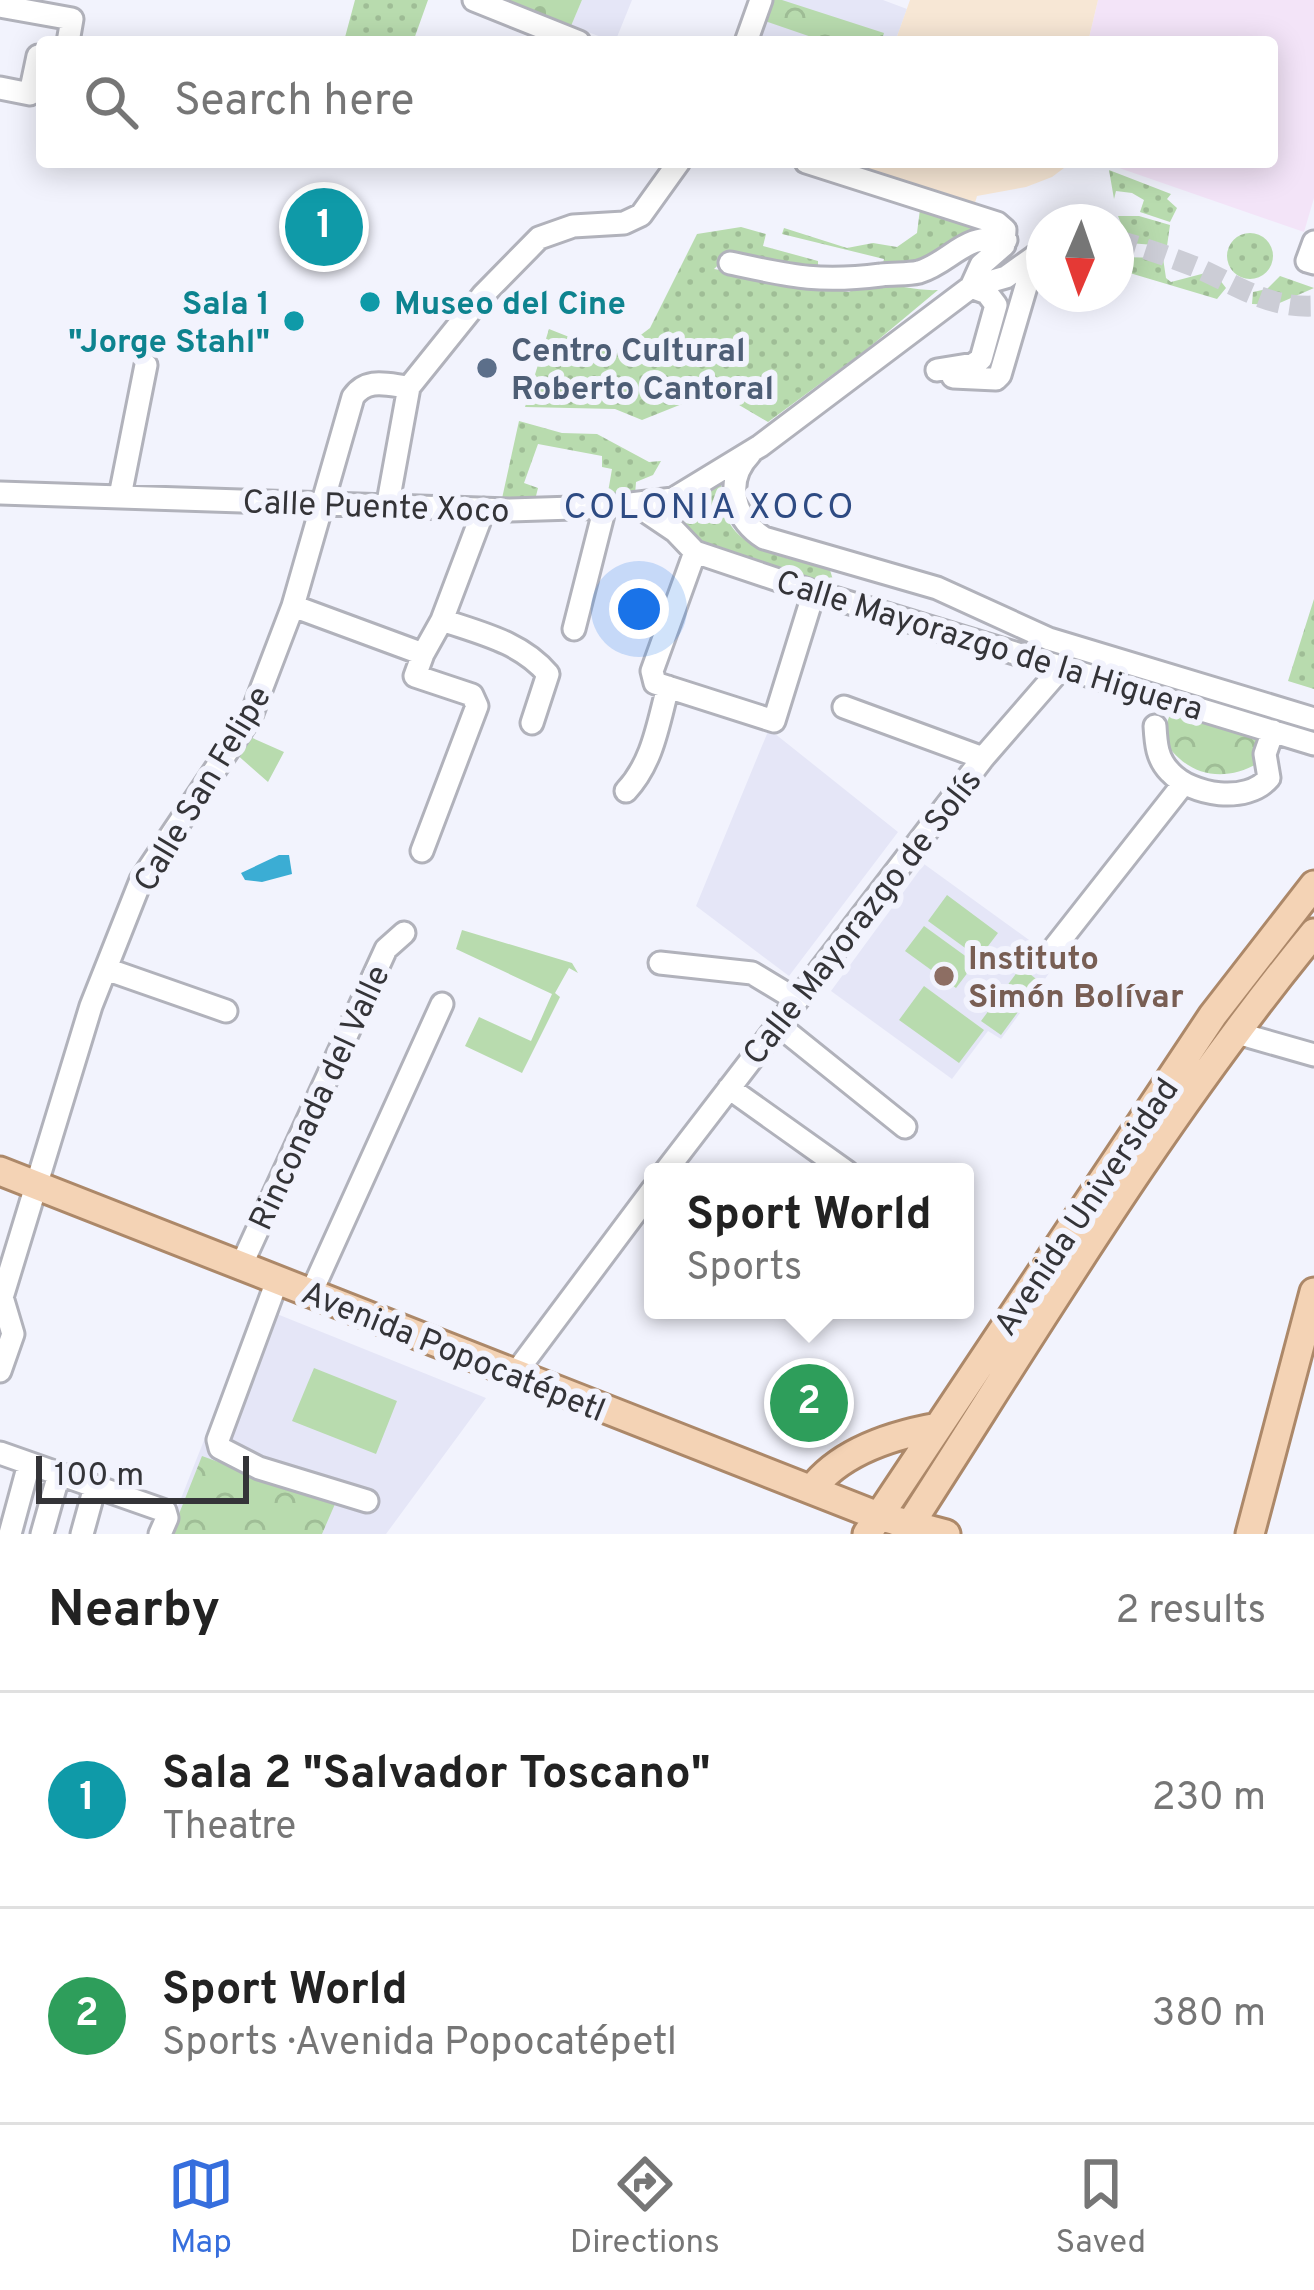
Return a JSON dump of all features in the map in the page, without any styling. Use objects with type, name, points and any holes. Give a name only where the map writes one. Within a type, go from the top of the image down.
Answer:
[{"type":"main road","name":"Avenida Universidad","points":[[872,1525],[1213,1015],[1314,885]]},
{"type":"main road","name":"Avenida Universidad","points":[[907,1529],[1135,1174],[1314,933]]},
{"type":"main road","name":"Avenida Popocatépetl","points":[[0,1171],[812,1489],[872,1525],[946,1534]]},
{"type":"main road","points":[[1250,1534],[1314,1292]]},
{"type":"main road","points":[[812,1489],[836,1464],[894,1438],[938,1427]]},
{"type":"street","points":[[474,0],[564,36]]},
{"type":"street","points":[[748,36],[761,0]]},
{"type":"street","points":[[0,6],[72,19],[69,36]]},
{"type":"street","points":[[0,88],[30,94],[36,66]]},
{"type":"street","points":[[387,508],[410,387],[498,278],[539,238],[573,226],[633,220],[648,208],[675,168]]},
{"type":"street","points":[[825,168],[998,223],[1005,230],[1006,240],[976,272],[971,287],[987,293],[996,305],[981,359],[937,370],[938,380],[966,375],[996,379],[1026,296]]},
{"type":"street","points":[[730,263],[812,281],[852,280],[923,271],[964,244],[1006,240]]},
{"type":"street","points":[[1314,241],[1307,261],[1314,263]]},
{"type":"street","name":"Calle Puente Xoco","points":[[0,494],[484,509],[605,507],[673,499],[760,446],[971,287],[1006,278],[1026,263]]},
{"type":"street","points":[[120,496],[146,365]]},
{"type":"street","name":"Calle San Felipe","points":[[1,1300],[91,1006],[141,880],[251,716],[292,606],[356,392],[370,383],[410,387]]},
{"type":"street","points":[[760,446],[740,466],[734,493],[742,519],[764,538],[937,588],[1049,640],[1314,719]]},
{"type":"street","points":[[673,499],[675,531]]},
{"type":"street","name":"Calle Mayorazgo de la Higuera","points":[[635,504],[675,531],[694,552],[1314,744]]},
{"type":"street","points":[[574,628],[605,507]]},
{"type":"street","points":[[422,851],[477,706],[472,695],[415,676],[484,509]]},
{"type":"street","points":[[694,552],[652,671],[655,683],[774,721],[814,592]]},
{"type":"street","points":[[292,606],[423,654]]},
{"type":"street","points":[[442,620],[520,648],[537,661],[548,674],[532,723]]},
{"type":"street","name":"Calle Mayorazgo de Solís","points":[[672,1163],[983,758],[1063,666]]},
{"type":"street","points":[[626,790],[642,773],[668,687]]},
{"type":"street","points":[[844,707],[983,758]]},
{"type":"street","points":[[1156,727],[1160,758],[1170,773],[1184,783],[1234,794],[1264,785],[1269,778],[1265,754],[1273,731]]},
{"type":"street","points":[[1051,952],[1184,783]]},
{"type":"street","name":"Rinconada del Valle","points":[[240,1268],[386,950],[404,933]]},
{"type":"street","points":[[660,963],[752,973],[795,999]]},
{"type":"street","points":[[106,969],[226,1011]]},
{"type":"street","points":[[311,1293],[442,1004]]},
{"type":"street","points":[[776,1024],[905,1127]]},
{"type":"street","points":[[1237,1034],[1314,1055]]},
{"type":"street","points":[[729,1088],[834,1163]]},
{"type":"street","points":[[514,1375],[644,1201]]},
{"type":"street","points":[[277,1281],[218,1440],[220,1448],[259,1468],[367,1501]]},
{"type":"street","points":[[0,1371],[14,1334],[1,1300]]},
{"type":"street","points":[[0,1454],[165,1511],[160,1534]]},
{"type":"street","points":[[10,1534],[29,1464]]},
{"type":"street","points":[[43,1534],[59,1474]]},
{"type":"street","points":[[82,1534],[95,1487]]},
{"type":"shaded area","points":[[582,0],[632,0],[617,36],[598,36],[571,26]]},
{"type":"shaded area","points":[[769,0],[883,0],[907,9],[897,36],[756,36]]},
{"type":"shaded area","points":[[910,0],[1098,0],[1089,36],[897,36]]},
{"type":"shaded area","points":[[1098,0],[1314,0],[1314,198],[1304,232],[1119,168],[1278,168],[1278,36],[1089,36]]},
{"type":"shaded area","points":[[1064,168],[1026,187],[977,196],[973,210],[851,171]]},
{"type":"shaded area","points":[[769,729],[898,832],[789,976],[696,906]]},
{"type":"shaded area","name":"Instituto Simón Bolívar","points":[[924,864],[1058,961],[1001,1039],[988,1031],[952,1079],[831,991]]},
{"type":"shaded area","points":[[257,1306],[486,1398],[386,1534],[167,1534]]},
{"type":"green space","points":[[355,0],[428,0],[415,36],[345,36]]},
{"type":"green space","points":[[506,0],[582,0],[571,26]]},
{"type":"green space","points":[[769,0],[782,0],[884,33],[809,36],[762,20]]},
{"type":"green space","points":[[1109,170],[1171,194],[1167,199],[1177,208],[1170,222],[1140,212],[1144,200],[1132,193],[1116,191],[1114,199]]},
{"type":"green space","points":[[920,209],[996,233],[949,241],[933,261],[882,268],[884,259],[782,234],[784,228],[847,248],[873,243],[897,247],[917,233]]},
{"type":"green space","points":[[1134,216],[1170,225],[1167,246],[1134,243]]},
{"type":"green space","points":[[741,227],[766,234],[763,246],[818,261],[818,268],[813,271],[731,253],[714,269],[849,292],[881,284],[938,290],[768,422],[734,402],[713,380],[682,404],[642,420],[615,409],[525,407],[549,329],[597,348],[621,350],[650,328],[697,234]]},
{"type":"green space","points":[[1250,233],[1266,240],[1273,256],[1266,272],[1250,279],[1234,272],[1227,256],[1234,240]]},
{"type":"green space","points":[[1134,257],[1163,258],[1171,282],[1213,271],[1226,288],[1217,299],[1134,274]]},
{"type":"green space","points":[[1280,276],[1314,288],[1275,305],[1252,304],[1253,292],[1267,289]]},
{"type":"green space","points":[[519,421],[562,433],[597,434],[649,462],[661,461],[653,475],[636,482],[635,495],[607,498],[612,469],[602,467],[602,456],[538,444],[524,483],[538,488],[536,496],[546,499],[501,503]]},
{"type":"green space","points":[[722,472],[722,498],[737,533],[768,552],[830,570],[833,580],[827,583],[692,542],[684,520],[686,498]]},
{"type":"green space","points":[[1314,599],[1314,689],[1288,681]]},
{"type":"green space","points":[[1172,709],[1265,736],[1258,763],[1217,774],[1191,767],[1162,736]]},
{"type":"green space","points":[[248,736],[284,752],[268,782],[235,753]]},
{"type":"green space","points":[[947,895],[998,933],[979,958],[928,921]]},
{"type":"green space","points":[[924,926],[975,963],[956,988],[905,951]]},
{"type":"green space","points":[[462,930],[572,963],[578,973],[569,968],[555,993],[560,997],[522,1073],[465,1046],[479,1017],[531,1041],[552,994],[456,949]]},
{"type":"green space","points":[[1021,967],[1040,982],[1001,1035],[981,1021]]},
{"type":"green space","points":[[924,986],[984,1030],[959,1063],[899,1020]]},
{"type":"green space","points":[[314,1368],[397,1401],[376,1454],[292,1421]]},
{"type":"green space","points":[[202,1456],[335,1504],[322,1534],[171,1534]]},
{"type":"water","points":[[289,855],[292,874],[262,882],[245,880],[241,873]]},
{"type":"tunnel","points":[[1134,246],[1268,300],[1314,306]]},
{"type":"place","name":"Sala 2 \"Salvador Toscano\"","points":[[324,227]]},
{"type":"place","name":"Museo del Cine","points":[[370,302]]},
{"type":"place","name":"Sala 1 \"Jorge Stahl\"","points":[[294,321]]},
{"type":"place","name":"Centro Cultural Roberto Cantoral","points":[[487,368]]},
{"type":"place","name":"Instituto Simón Bolívar","points":[[944,976]]},
{"type":"place","name":"Sport World","points":[[809,1403]]},
{"type":"district","name":"COLONIA XOCO","points":[[710,505]]}]
